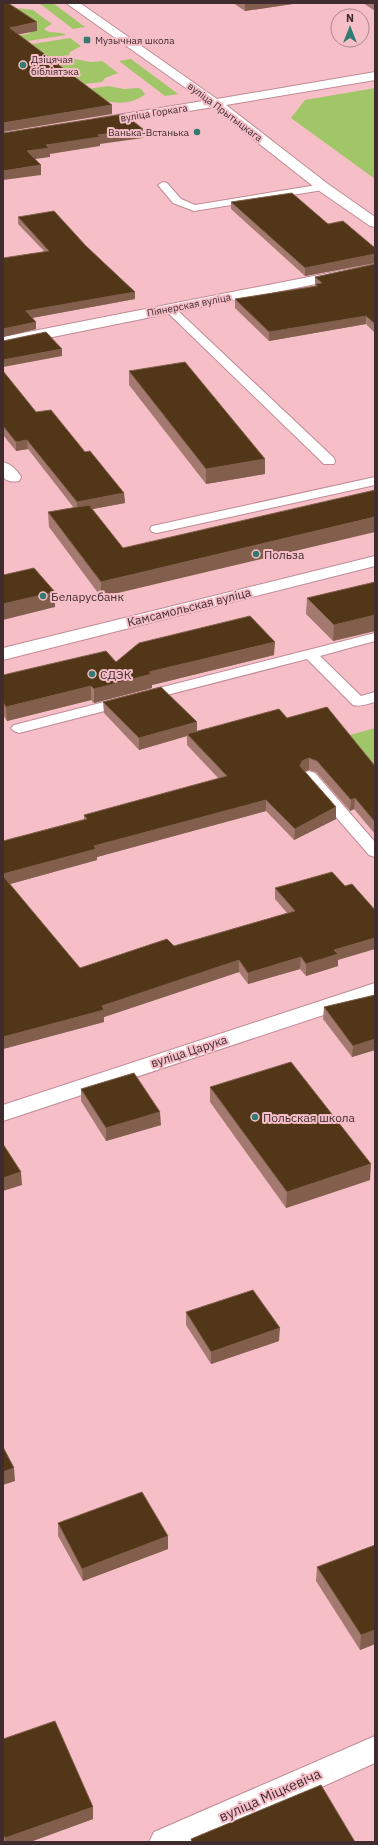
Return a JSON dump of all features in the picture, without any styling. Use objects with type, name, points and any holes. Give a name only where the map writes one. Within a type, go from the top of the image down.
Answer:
[{"type":"street","name":"вуліца Прытыцкага","points":[[72,3],[215,103],[323,187],[375,224]]},
{"type":"street","name":"вуліца Горкага","points":[[88,124],[375,76]]},
{"type":"street","name":"Піянерская вуліца","points":[[3,342],[375,268]]},
{"type":"street","name":"Камсамольская вуліца","points":[[3,654],[375,561]]},
{"type":"street","name":"вуліца Царука","points":[[3,1113],[375,990]]},
{"type":"street","name":"вуліца Міцкевіча","points":[[165,1842],[375,1749]]},
{"type":"lane","points":[[162,185],[177,200],[194,208],[323,187]]},
{"type":"lane","points":[[170,309],[329,461]]},
{"type":"lane","points":[[157,529],[375,481]]},
{"type":"lane","points":[[19,728],[375,638]]},
{"type":"lane","points":[[310,654],[358,702],[375,697]]},
{"type":"lane","points":[[309,776],[375,852]]},
{"type":"green space","points":[[39,3],[53,3],[85,27],[73,29]]},
{"type":"green space","points":[[3,5],[33,10],[52,24],[45,28],[45,30],[66,35],[3,45],[3,39],[31,33],[13,22]]},
{"type":"green space","points":[[70,38],[81,46],[70,52],[69,55],[50,58],[32,44]]},
{"type":"green space","points":[[68,58],[91,62],[102,61],[118,73],[105,78],[102,82],[85,84],[54,60]]},
{"type":"green space","points":[[131,59],[178,94],[165,96],[119,61]]},
{"type":"green space","points":[[108,86],[124,89],[138,88],[145,94],[131,101],[120,103],[105,100],[89,89]]},
{"type":"green space","points":[[375,88],[375,179],[291,118],[305,100]]},
{"type":"green space","points":[[375,728],[375,778],[343,737]]},
{"type":"building","points":[[3,3],[8,3],[37,22],[10,28],[112,105],[3,123]]},
{"type":"building","points":[[124,114],[143,129],[98,135],[100,137],[46,145],[49,148],[27,151],[41,165],[3,171],[3,133]]},
{"type":"building","points":[[292,193],[328,224],[343,221],[375,248],[375,254],[305,268],[231,202]]},
{"type":"building","points":[[54,211],[86,246],[135,292],[26,311],[36,322],[3,329],[3,258],[49,251],[18,217]]},
{"type":"building","points":[[375,264],[375,324],[366,316],[269,332],[235,299],[317,286],[316,284],[322,283],[315,277]]},
{"type":"building","points":[[46,332],[62,349],[3,360],[3,341]]},
{"type":"building","points":[[185,362],[265,459],[206,469],[129,371]]},
{"type":"building","points":[[3,371],[36,412],[51,410],[85,452],[90,451],[124,493],[77,502],[27,440],[16,442],[3,426]]},
{"type":"building","points":[[375,490],[375,517],[101,582],[48,512],[89,505],[123,548]]},
{"type":"building","points":[[34,568],[55,592],[3,604],[3,575]]},
{"type":"building","points":[[375,582],[375,615],[334,625],[307,598]]},
{"type":"building","points":[[250,616],[275,642],[149,672],[152,674],[94,689],[91,686],[6,707],[3,702],[3,675],[106,651],[116,662],[139,643]]},
{"type":"building","points":[[161,687],[197,722],[139,738],[103,702]]},
{"type":"building","points":[[327,707],[375,766],[375,822],[355,798],[351,800],[317,761],[309,758],[302,761],[300,766],[336,807],[295,829],[266,800],[94,846],[96,849],[3,874],[3,841],[87,819],[84,815],[227,776],[187,734],[279,709],[287,718]]},
{"type":"building","points":[[332,872],[345,886],[352,884],[375,910],[375,938],[334,950],[338,954],[306,964],[301,957],[248,973],[239,960],[102,1006],[104,1010],[3,1037],[3,876],[80,968],[167,939],[174,946],[295,911],[275,888]]},
{"type":"building","points":[[375,995],[375,1039],[353,1046],[324,1007]]},
{"type":"building","points":[[291,1062],[371,1164],[287,1192],[210,1087]]},
{"type":"building","points":[[134,1073],[160,1112],[106,1128],[81,1089]]},
{"type":"building","points":[[3,1144],[21,1172],[3,1178]]},
{"type":"building","points":[[253,1290],[280,1328],[211,1352],[186,1312]]},
{"type":"building","points":[[3,1447],[14,1468],[3,1472]]},
{"type":"building","points":[[142,1492],[168,1536],[82,1569],[58,1523]]},
{"type":"building","points":[[375,1545],[375,1630],[361,1635],[317,1567]]},
{"type":"building","points":[[55,1721],[93,1807],[5,1838],[3,1834],[3,1739]]},
{"type":"building","points":[[321,1785],[355,1842],[192,1842],[191,1839]]},
{"type":"place","name":"Музычная школа","points":[[87,40]]},
{"type":"place","name":"Дзіцячая бібліятэка","points":[[23,65]]},
{"type":"place","name":"Ванька-Встанька","points":[[197,132]]},
{"type":"place","name":"Польза","points":[[256,554]]},
{"type":"place","name":"Беларусбанк","points":[[43,596]]},
{"type":"place","name":"СДЭК","points":[[92,674]]},
{"type":"place","name":"Польская школа","points":[[255,1117]]}]
